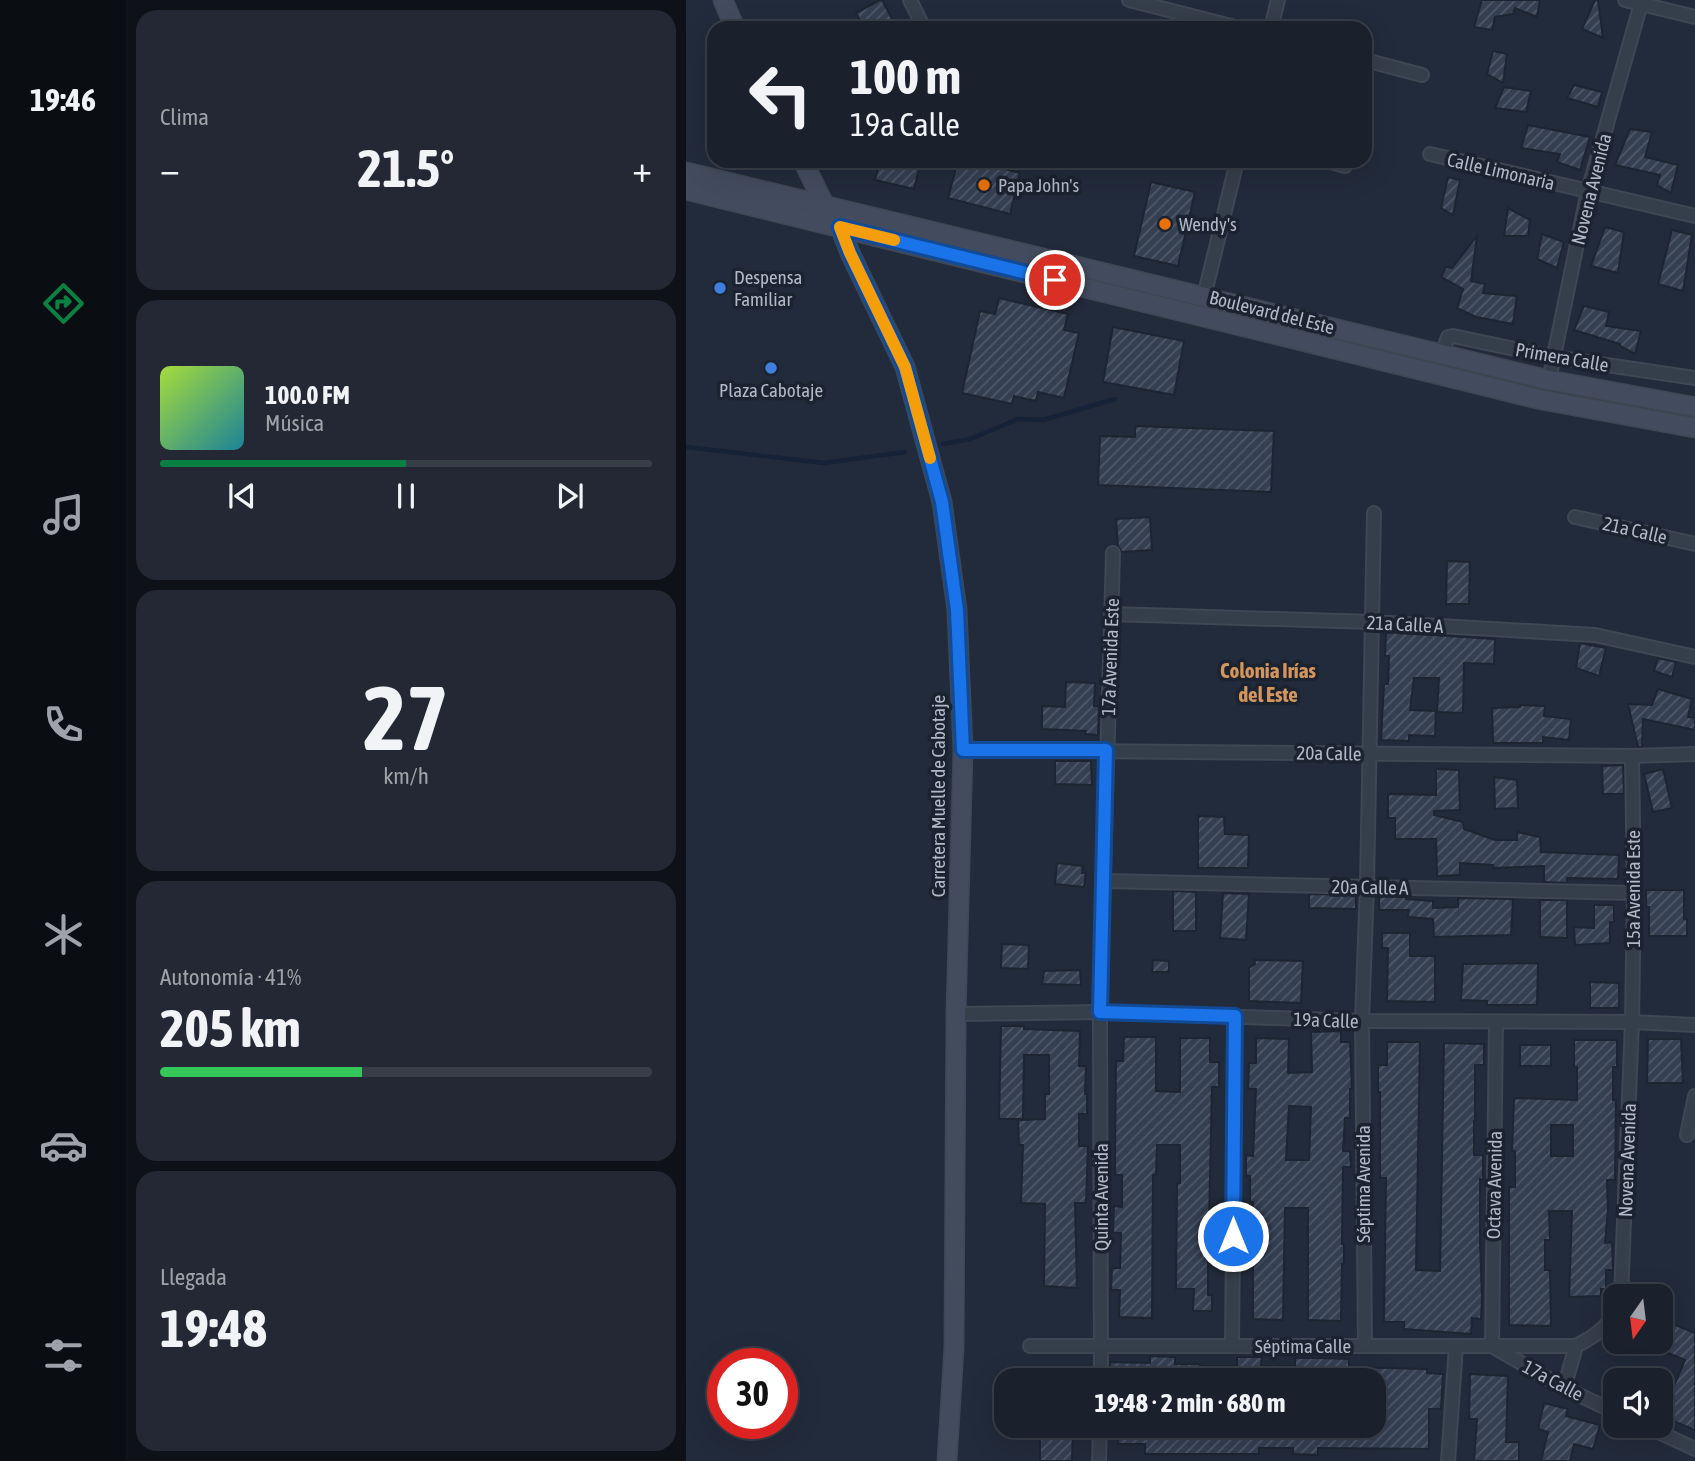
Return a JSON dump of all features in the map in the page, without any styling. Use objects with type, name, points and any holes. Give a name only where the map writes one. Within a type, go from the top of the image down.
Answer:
[{"type":"main road","points":[[723,0],[732,21]]},
{"type":"main road","name":"Carretera Muelle de Cabotaje","points":[[806,168],[825,206],[840,227],[905,367],[942,502],[957,610],[963,750],[956,1014],[954,1348],[947,1461]]},
{"type":"main road","name":"Boulevard del Este","points":[[686,172],[1044,256],[1549,380],[1695,407]]},
{"type":"main road","name":"Boulevard del Este","points":[[686,190],[1542,400],[1695,428]]},
{"type":"street","points":[[910,0],[920,21]]},
{"type":"street","points":[[1129,0],[1212,21]]},
{"type":"street","points":[[1273,21],[1278,0]]},
{"type":"street","points":[[1625,0],[1695,17]]},
{"type":"street","name":"Novena Avenida","points":[[1549,380],[1588,191],[1642,2]]},
{"type":"street","points":[[1372,62],[1422,75]]},
{"type":"street","name":"Calle Limonaria","points":[[1430,154],[1695,216]]},
{"type":"street","points":[[1204,297],[1235,168]]},
{"type":"street","name":"Primera Calle","points":[[1442,354],[1446,340],[1453,336],[1553,357],[1695,378]]},
{"type":"street","name":"Séptima Avenida","points":[[1365,1346],[1362,1021],[1374,513]]},
{"type":"street","name":"21a Calle","points":[[1575,517],[1695,544]]},
{"type":"street","name":"17a Avenida Este","points":[[1100,1012],[1113,553]]},
{"type":"street","name":"21a Calle A","points":[[1113,614],[1371,622],[1595,635],[1695,657]]},
{"type":"street","name":"20a Calle","points":[[963,750],[1632,756],[1695,754]]},
{"type":"street","name":"15a Avenida Este","points":[[1632,756],[1632,1022]]},
{"type":"street","name":"20a Calle A","points":[[1105,881],[1634,893]]},
{"type":"street","name":"19a Calle","points":[[956,1014],[1100,1012],[1362,1021],[1632,1022],[1695,1025]]},
{"type":"street","name":"Quinta Avenida","points":[[1100,1012],[1101,1368]]},
{"type":"street","points":[[1232,1346],[1235,1016]]},
{"type":"street","name":"Novena Avenida","points":[[1622,1284],[1632,1022]]},
{"type":"street","name":"Octava Avenida","points":[[1492,1346],[1496,1023]]},
{"type":"street","points":[[1687,1135],[1695,1096]]},
{"type":"street","points":[[1564,1388],[1576,1346],[1603,1328]]},
{"type":"street","name":"Séptima Calle","points":[[1030,1346],[1576,1346]]},
{"type":"street","points":[[1448,1461],[1456,1346]]},
{"type":"street","name":"17a Calle","points":[[1492,1346],[1564,1388],[1603,1406]]},
{"type":"street","points":[[1100,1438],[1100,1461]]},
{"type":"street","points":[[1672,1438],[1695,1449]]},
{"type":"building","points":[[882,0],[893,21],[860,21],[856,13]]},
{"type":"building","points":[[1482,0],[1540,0],[1537,17],[1515,8],[1513,14],[1495,17],[1492,30],[1474,27]]},
{"type":"building","points":[[1595,0],[1598,0],[1603,38],[1582,29]]},
{"type":"building","points":[[1493,51],[1507,54],[1503,83],[1487,74]]},
{"type":"building","points":[[1574,85],[1602,92],[1598,107],[1567,98]]},
{"type":"building","points":[[1504,87],[1531,91],[1526,112],[1495,108]]},
{"type":"building","points":[[1528,125],[1590,137],[1580,170],[1557,162],[1560,154],[1521,148]]},
{"type":"building","points":[[1630,129],[1652,132],[1645,157],[1678,165],[1671,193],[1657,185],[1660,175],[1615,165]]},
{"type":"building","points":[[878,168],[919,168],[914,189],[875,180]]},
{"type":"building","name":"Papa John's","points":[[956,168],[1000,168],[1020,173],[1010,214],[948,198]]},
{"type":"building","points":[[1448,177],[1460,180],[1453,215],[1441,208]]},
{"type":"building","name":"Wendy's","points":[[1151,182],[1195,192],[1178,266],[1134,256]]},
{"type":"building","points":[[1508,208],[1530,220],[1528,236],[1504,236]]},
{"type":"building","points":[[1605,227],[1624,232],[1618,273],[1591,266]]},
{"type":"building","points":[[1672,230],[1692,235],[1683,291],[1658,284]]},
{"type":"building","points":[[1542,234],[1564,242],[1557,268],[1537,259]]},
{"type":"building","points":[[1477,236],[1471,281],[1485,284],[1483,293],[1517,296],[1513,324],[1476,317],[1457,308],[1463,289],[1441,277],[1446,267],[1452,268]]},
{"type":"building","points":[[999,298],[1068,314],[1064,330],[1079,333],[1064,398],[1038,392],[1036,401],[1014,396],[1012,404],[962,393],[980,311],[995,314]]},
{"type":"building","points":[[1584,306],[1609,312],[1606,326],[1641,331],[1635,354],[1620,344],[1574,330]]},
{"type":"building","points":[[1113,327],[1184,341],[1174,395],[1103,382]]},
{"type":"building","points":[[1135,426],[1274,431],[1271,492],[1098,485],[1100,436],[1135,437]]},
{"type":"building","points":[[1150,517],[1152,550],[1122,552],[1118,546],[1116,519]]},
{"type":"building","points":[[1447,561],[1470,562],[1469,604],[1446,604]]},
{"type":"building","points":[[1386,632],[1495,639],[1494,664],[1464,663],[1463,713],[1437,712],[1439,678],[1414,678],[1410,710],[1436,711],[1435,736],[1409,735],[1409,741],[1381,740],[1384,684],[1388,684]]},
{"type":"building","points":[[1580,643],[1606,648],[1599,676],[1576,668]]},
{"type":"building","points":[[1658,658],[1676,662],[1672,677],[1654,671]]},
{"type":"building","points":[[1066,682],[1095,683],[1094,706],[1099,706],[1098,735],[1085,734],[1086,731],[1042,729],[1042,706],[1065,707]]},
{"type":"building","points":[[1658,689],[1692,699],[1688,717],[1695,718],[1695,730],[1643,719],[1642,747],[1638,747],[1628,704],[1652,705]]},
{"type":"building","points":[[1545,706],[1544,716],[1571,719],[1569,740],[1543,737],[1543,743],[1493,743],[1492,708]]},
{"type":"building","points":[[1055,761],[1091,761],[1092,785],[1055,784]]},
{"type":"building","points":[[1623,765],[1624,794],[1603,794],[1602,766]]},
{"type":"building","points":[[1436,769],[1459,770],[1460,810],[1434,811],[1434,815],[1463,822],[1464,829],[1495,840],[1517,840],[1517,832],[1540,837],[1541,852],[1619,855],[1618,879],[1567,878],[1567,883],[1544,882],[1544,866],[1493,868],[1493,865],[1460,863],[1460,875],[1437,876],[1436,839],[1395,839],[1395,818],[1388,818],[1388,794],[1436,795]]},
{"type":"building","points":[[1663,769],[1672,808],[1653,812],[1644,774]]},
{"type":"building","points":[[1494,777],[1517,780],[1518,808],[1495,809]]},
{"type":"building","points":[[1198,816],[1224,817],[1225,834],[1249,835],[1248,868],[1198,868]]},
{"type":"building","points":[[1057,863],[1083,866],[1082,873],[1086,873],[1084,887],[1055,884]]},
{"type":"building","points":[[1646,890],[1684,890],[1687,936],[1649,936]]},
{"type":"building","points":[[1173,891],[1196,892],[1196,931],[1173,931]]},
{"type":"building","points":[[1223,893],[1249,894],[1246,940],[1220,938]]},
{"type":"building","points":[[1309,894],[1356,895],[1356,909],[1309,908]]},
{"type":"building","points":[[1379,896],[1433,901],[1433,908],[1458,907],[1458,898],[1513,899],[1511,935],[1434,937],[1433,919],[1408,917],[1409,910],[1379,910]]},
{"type":"building","points":[[1540,900],[1567,900],[1567,938],[1540,937]]},
{"type":"building","points":[[1594,905],[1614,905],[1614,922],[1610,922],[1610,943],[1575,945],[1574,927],[1594,928]]},
{"type":"building","points":[[1382,933],[1410,933],[1410,956],[1435,956],[1435,1002],[1387,1001],[1388,948],[1382,948]]},
{"type":"building","points":[[1002,944],[1029,945],[1028,969],[1001,968]]},
{"type":"building","points":[[1153,960],[1169,961],[1169,972],[1152,972]]},
{"type":"building","points":[[1254,960],[1303,961],[1301,1003],[1249,1001],[1249,968],[1255,964]]},
{"type":"building","points":[[1538,963],[1537,1005],[1487,1005],[1487,1001],[1461,1000],[1463,964]]},
{"type":"building","points":[[1080,970],[1081,985],[1042,984],[1044,971]]},
{"type":"building","points":[[1590,982],[1619,983],[1619,1008],[1590,1008]]},
{"type":"building","points":[[1001,1026],[1080,1031],[1079,1066],[1086,1066],[1087,1114],[1079,1114],[1079,1146],[1088,1146],[1086,1203],[1075,1203],[1077,1288],[1044,1286],[1045,1204],[1021,1203],[1023,1145],[1019,1145],[1018,1120],[1045,1119],[1045,1094],[1049,1094],[1049,1055],[1024,1055],[1023,1119],[999,1119]]},
{"type":"building","points":[[1341,1031],[1341,1042],[1350,1042],[1352,1089],[1350,1118],[1345,1118],[1343,1151],[1350,1151],[1351,1167],[1343,1167],[1344,1264],[1341,1321],[1308,1320],[1308,1208],[1285,1208],[1283,1320],[1253,1319],[1253,1202],[1250,1202],[1250,1176],[1246,1176],[1246,1155],[1253,1156],[1256,1089],[1248,1089],[1249,1063],[1256,1063],[1256,1038],[1289,1039],[1288,1073],[1312,1072],[1311,1032]],"holes":[[[1289,1106],[1311,1107],[1309,1160],[1286,1160]]]},
{"type":"building","points":[[1124,1037],[1156,1037],[1156,1091],[1180,1092],[1180,1038],[1210,1038],[1210,1062],[1219,1062],[1219,1087],[1212,1087],[1208,1295],[1212,1295],[1212,1311],[1193,1311],[1194,1289],[1176,1289],[1180,1145],[1157,1145],[1156,1175],[1153,1175],[1152,1318],[1119,1317],[1120,1290],[1111,1290],[1112,1268],[1120,1268],[1121,1233],[1113,1233],[1114,1206],[1122,1207],[1122,1175],[1115,1175],[1116,1061],[1123,1061]]},
{"type":"building","points":[[1648,1039],[1681,1039],[1683,1083],[1647,1083]]},
{"type":"building","points":[[1574,1040],[1617,1040],[1617,1067],[1613,1067],[1613,1100],[1616,1100],[1615,1180],[1607,1180],[1605,1243],[1612,1242],[1613,1270],[1606,1270],[1606,1284],[1603,1284],[1601,1296],[1569,1297],[1572,1211],[1549,1211],[1550,1240],[1545,1240],[1545,1270],[1550,1270],[1551,1326],[1509,1325],[1509,1187],[1515,1187],[1515,1151],[1512,1151],[1514,1098],[1577,1100],[1577,1067],[1574,1067]],"holes":[[[1551,1125],[1573,1125],[1573,1156],[1551,1156]]]},
{"type":"building","points":[[1387,1042],[1420,1042],[1416,1270],[1440,1271],[1444,1043],[1484,1044],[1484,1065],[1475,1065],[1474,1121],[1474,1155],[1483,1155],[1483,1180],[1480,1179],[1482,1299],[1481,1319],[1472,1318],[1471,1334],[1404,1329],[1404,1322],[1384,1322],[1386,1178],[1380,1178],[1378,1065],[1387,1065]]},
{"type":"building","points":[[1520,1045],[1551,1045],[1551,1066],[1520,1066]]},
{"type":"building","points":[[1673,1324],[1695,1333],[1695,1430],[1673,1421],[1673,1388],[1685,1360],[1671,1354],[1673,1354]]},
{"type":"building","points":[[1150,1356],[1175,1357],[1175,1364],[1237,1366],[1237,1357],[1262,1357],[1261,1366],[1295,1366],[1295,1358],[1319,1358],[1349,1359],[1349,1367],[1427,1369],[1427,1373],[1443,1374],[1441,1409],[1429,1409],[1429,1449],[1318,1448],[1318,1455],[1293,1454],[1293,1448],[1259,1448],[1259,1454],[1145,1454],[1145,1444],[1118,1444],[1118,1438],[1386,1438],[1386,1368],[1110,1368],[1110,1362],[1150,1363]]},
{"type":"building","points":[[1470,1374],[1508,1376],[1506,1442],[1519,1442],[1519,1461],[1474,1461],[1477,1419],[1469,1419]]},
{"type":"building","points":[[1544,1403],[1568,1409],[1566,1416],[1600,1425],[1593,1449],[1574,1444],[1570,1461],[1541,1461],[1548,1432],[1538,1429]]},
{"type":"building","points":[[1040,1438],[1073,1438],[1072,1461],[1040,1461]]},
{"type":"waterway","points":[[943,444],[970,439],[1018,419],[1043,420],[1115,399]]},
{"type":"waterway","points":[[686,447],[824,463],[905,452]]},
{"type":"slow traffic","points":[[894,240],[840,227],[905,367],[930,458]]},
{"type":"place","name":"Papa John's","points":[[984,185]]},
{"type":"place","name":"Wendy's","points":[[1165,224]]},
{"type":"place","name":"Despensa Familiar","points":[[720,288]]},
{"type":"place","name":"Plaza Cabotaje","points":[[771,368]]},
{"type":"district","name":"Colonia Irías del Este","points":[[1268,683]]},
{"type":"route","points":[[1055,280],[840,227],[905,367],[942,502],[957,610],[963,750],[1106,750],[1100,1012],[1235,1016],[1233,1236]]}]
